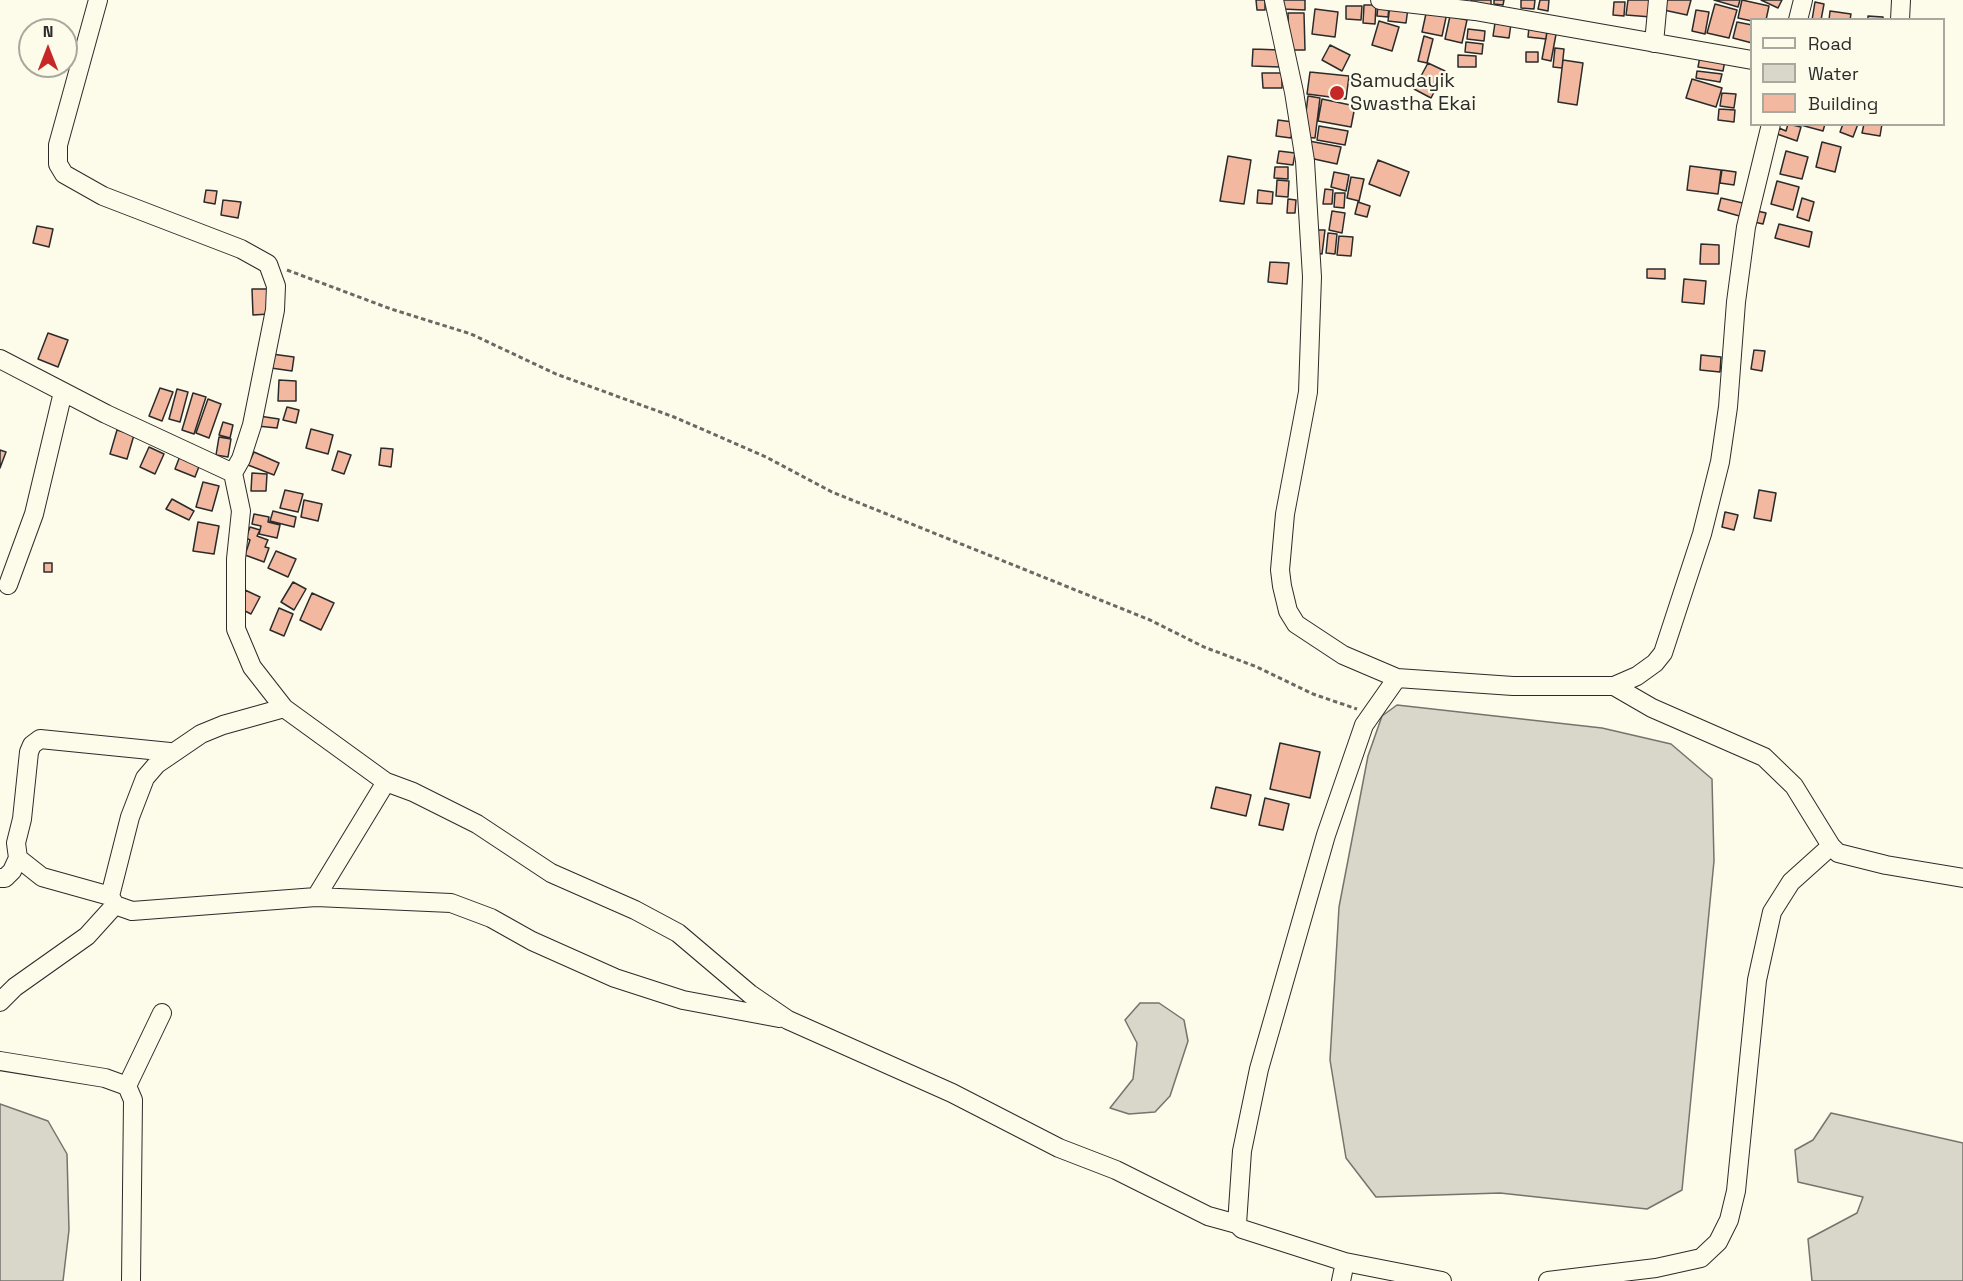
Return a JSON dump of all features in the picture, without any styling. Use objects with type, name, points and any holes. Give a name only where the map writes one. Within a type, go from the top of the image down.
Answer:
[{"type":"street","points":[[98,0],[58,145],[58,164],[64,174],[103,196],[241,249],[268,264],[276,286],[275,310],[252,425],[241,459],[233,473],[241,511],[236,559],[236,629],[252,667],[284,708],[386,782],[413,792],[477,824],[551,873],[635,909],[678,933],[750,994],[788,1020],[952,1093],[1059,1148],[1116,1170],[1208,1216],[1345,1262],[1442,1281]]},
{"type":"street","points":[[1274,0],[1294,92],[1305,161],[1312,277],[1308,392],[1285,514],[1280,570],[1282,586],[1288,611],[1296,624],[1343,655],[1397,678],[1513,686],[1614,686],[1637,676],[1655,663],[1663,653],[1702,534],[1720,462],[1728,407],[1736,302],[1746,227],[1771,126]]},
{"type":"street","points":[[1380,0],[1475,11],[1750,60]]},
{"type":"street","points":[[1654,43],[1658,0]]},
{"type":"street","points":[[1798,18],[1803,0]]},
{"type":"street","points":[[1900,18],[1901,0]]},
{"type":"street","points":[[0,359],[63,392],[233,473]]},
{"type":"street","points":[[8,585],[34,514],[63,392]]},
{"type":"street","points":[[1237,1224],[1242,1151],[1259,1069],[1326,835],[1370,714],[1397,678]]},
{"type":"street","points":[[1614,686],[1652,708],[1764,757],[1794,786],[1831,846],[1848,857],[1963,878]]},
{"type":"street","points":[[0,1002],[15,987],[87,936],[113,901],[130,817],[145,778],[170,752],[223,725],[284,708]]},
{"type":"street","points":[[0,878],[5,878],[12,871],[18,858],[16,843],[23,807],[29,752],[32,745],[40,739],[170,752]]},
{"type":"street","points":[[316,897],[386,782]]},
{"type":"street","points":[[1548,1281],[1656,1268],[1701,1258],[1718,1242],[1729,1220],[1736,1191],[1757,980],[1772,912],[1791,882],[1831,846]]},
{"type":"street","points":[[18,858],[42,877],[113,901],[132,911],[316,897],[451,903],[491,918],[532,941],[615,978],[683,1000],[788,1020]]},
{"type":"street","points":[[127,1086],[162,1013]]},
{"type":"street","points":[[0,1061],[105,1078],[127,1086],[133,1100],[131,1281]]},
{"type":"street","points":[[1341,1281],[1345,1262]]},
{"type":"path","points":[[268,264],[391,309],[471,334],[556,374],[674,417],[766,457],[832,492],[1150,620],[1204,647],[1257,667],[1313,694],[1370,714]]},
{"type":"water","points":[[1397,705],[1602,728],[1671,744],[1712,779],[1714,861],[1682,1190],[1647,1209],[1500,1193],[1376,1197],[1346,1158],[1330,1060],[1339,907],[1368,756],[1382,716]]},
{"type":"water","points":[[1140,1003],[1159,1003],[1184,1020],[1188,1041],[1170,1096],[1155,1112],[1129,1114],[1110,1108],[1133,1079],[1137,1043],[1125,1020]]},
{"type":"water","points":[[0,1104],[48,1121],[67,1154],[69,1230],[63,1281],[0,1281]]},
{"type":"water","points":[[1831,1113],[1963,1143],[1963,1281],[1812,1281],[1808,1239],[1857,1213],[1863,1197],[1798,1182],[1795,1150],[1813,1140]]},
{"type":"building","points":[[1256,0],[1265,0],[1265,10],[1257,10]]},
{"type":"building","points":[[1283,0],[1305,0],[1305,10],[1282,9]]},
{"type":"building","points":[[1471,0],[1491,0],[1491,5],[1471,5]]},
{"type":"building","points":[[1494,0],[1504,0],[1503,5],[1494,4]]},
{"type":"building","points":[[1521,0],[1535,0],[1534,9],[1521,8]]},
{"type":"building","points":[[1540,0],[1549,0],[1548,11],[1538,9]]},
{"type":"building","points":[[1628,0],[1653,0],[1651,17],[1626,15]]},
{"type":"building","points":[[1661,0],[1691,0],[1687,15],[1659,9]]},
{"type":"building","points":[[1714,0],[1740,0],[1738,7]]},
{"type":"building","points":[[1742,0],[1769,6],[1766,18],[1750,18],[1750,21],[1738,18]]},
{"type":"building","points":[[1761,0],[1782,0],[1778,8]]},
{"type":"building","points":[[1614,2],[1625,2],[1624,16],[1613,15]]},
{"type":"building","points":[[1815,2],[1824,4],[1821,18],[1812,18]]},
{"type":"building","points":[[1715,4],[1737,10],[1729,38],[1707,33]]},
{"type":"building","points":[[1364,5],[1376,5],[1375,24],[1363,23]]},
{"type":"building","points":[[1378,5],[1389,7],[1388,17],[1377,16]]},
{"type":"building","points":[[1390,5],[1408,8],[1406,23],[1388,21]]},
{"type":"building","points":[[1346,6],[1362,6],[1361,20],[1346,19]]},
{"type":"building","points":[[1315,9],[1338,12],[1335,37],[1312,34]]},
{"type":"building","points":[[1427,9],[1447,13],[1442,36],[1422,32]]},
{"type":"building","points":[[1696,10],[1709,12],[1705,34],[1692,31]]},
{"type":"building","points":[[1830,11],[1851,14],[1850,18],[1829,18]]},
{"type":"building","points":[[1288,13],[1304,13],[1305,50],[1289,50]]},
{"type":"building","points":[[1450,16],[1467,20],[1462,43],[1445,39]]},
{"type":"building","points":[[1379,21],[1399,27],[1392,51],[1372,45]]},
{"type":"building","points":[[1737,22],[1750,25],[1750,42],[1733,38]]},
{"type":"building","points":[[1495,23],[1511,24],[1509,38],[1493,36]]},
{"type":"building","points":[[1529,27],[1547,29],[1546,39],[1528,37]]},
{"type":"building","points":[[1548,27],[1557,29],[1551,61],[1542,59]]},
{"type":"building","points":[[1468,29],[1485,31],[1484,41],[1467,39]]},
{"type":"building","points":[[1424,36],[1433,39],[1427,63],[1418,61]]},
{"type":"building","points":[[1466,42],[1483,44],[1482,54],[1465,52]]},
{"type":"building","points":[[1330,45],[1350,55],[1342,71],[1322,60]]},
{"type":"building","points":[[1555,48],[1564,49],[1562,68],[1553,67]]},
{"type":"building","points":[[1253,49],[1280,50],[1280,67],[1252,66]]},
{"type":"building","points":[[1701,51],[1726,55],[1723,71],[1698,67]]},
{"type":"building","points":[[1526,52],[1538,52],[1538,62],[1526,62]]},
{"type":"building","points":[[1458,55],[1476,56],[1476,67],[1458,67]]},
{"type":"building","points":[[1563,60],[1583,63],[1577,105],[1558,102]]},
{"type":"building","points":[[1428,63],[1445,71],[1431,98],[1414,89]]},
{"type":"building","points":[[1697,71],[1722,74],[1720,82],[1696,78]]},
{"type":"building","points":[[1310,72],[1349,76],[1346,99],[1307,94]]},
{"type":"building","points":[[1262,73],[1282,73],[1282,88],[1263,88]]},
{"type":"building","points":[[1692,79],[1722,88],[1716,107],[1686,98]]},
{"type":"building","points":[[1722,93],[1736,94],[1734,108],[1720,106]]},
{"type":"building","points":[[1308,96],[1320,98],[1315,138],[1303,137]]},
{"type":"building","points":[[1322,99],[1355,106],[1351,127],[1318,121]]},
{"type":"building","points":[[1719,109],[1735,110],[1734,122],[1718,120]]},
{"type":"building","points":[[1278,120],[1293,122],[1291,138],[1276,136]]},
{"type":"building","points":[[1319,126],[1348,131],[1345,145],[1317,140]]},
{"type":"building","points":[[1787,126],[1801,127],[1797,141],[1777,134],[1779,128],[1786,131]]},
{"type":"building","points":[[1804,126],[1824,126],[1823,131]]},
{"type":"building","points":[[1842,126],[1857,126],[1853,137],[1840,132]]},
{"type":"building","points":[[1864,126],[1882,126],[1880,136],[1862,133]]},
{"type":"building","points":[[1309,141],[1341,147],[1337,164],[1305,157]]},
{"type":"building","points":[[1822,142],[1841,147],[1835,172],[1816,167]]},
{"type":"building","points":[[1279,151],[1295,153],[1293,165],[1277,163]]},
{"type":"building","points":[[1786,151],[1808,157],[1802,179],[1780,174]]},
{"type":"building","points":[[1228,156],[1251,160],[1244,204],[1220,201]]},
{"type":"building","points":[[1378,160],[1409,172],[1400,196],[1369,184]]},
{"type":"building","points":[[1690,166],[1721,170],[1718,194],[1687,190]]},
{"type":"building","points":[[1275,167],[1288,167],[1288,179],[1274,178]]},
{"type":"building","points":[[1722,170],[1736,172],[1734,185],[1720,183]]},
{"type":"building","points":[[1334,172],[1349,175],[1346,191],[1331,187]]},
{"type":"building","points":[[1351,177],[1364,179],[1359,201],[1347,198]]},
{"type":"building","points":[[1277,180],[1289,181],[1288,197],[1276,196]]},
{"type":"building","points":[[1777,181],[1799,187],[1793,210],[1771,204]]},
{"type":"building","points":[[1325,189],[1333,190],[1332,204],[1323,204]]},
{"type":"building","points":[[206,190],[217,191],[215,204],[204,202]]},
{"type":"building","points":[[1258,190],[1273,192],[1272,204],[1257,203]]},
{"type":"building","points":[[1335,193],[1345,193],[1344,208],[1334,207]]},
{"type":"building","points":[[1721,198],[1747,204],[1743,217],[1718,210]]},
{"type":"building","points":[[1802,198],[1814,202],[1809,221],[1797,217]]},
{"type":"building","points":[[1288,199],[1296,200],[1295,213],[1287,213]]},
{"type":"building","points":[[223,200],[241,202],[238,218],[221,215]]},
{"type":"building","points":[[1358,202],[1370,206],[1367,217],[1355,214]]},
{"type":"building","points":[[1753,210],[1766,213],[1763,224],[1750,221]]},
{"type":"building","points":[[1332,211],[1345,213],[1342,233],[1329,230]]},
{"type":"building","points":[[1779,224],[1812,232],[1809,247],[1775,238]]},
{"type":"building","points":[[37,226],[53,229],[49,247],[33,243]]},
{"type":"building","points":[[1318,230],[1325,230],[1322,254],[1315,253]]},
{"type":"building","points":[[1328,233],[1337,234],[1335,254],[1326,253]]},
{"type":"building","points":[[1339,236],[1353,237],[1351,256],[1337,255]]},
{"type":"building","points":[[1701,244],[1719,245],[1719,264],[1700,264]]},
{"type":"building","points":[[1270,262],[1289,263],[1287,284],[1268,282]]},
{"type":"building","points":[[1647,269],[1665,269],[1665,279],[1647,278]]},
{"type":"building","points":[[1684,279],[1706,281],[1704,304],[1682,302]]},
{"type":"building","points":[[252,289],[269,289],[269,314],[253,315]]},
{"type":"building","points":[[48,333],[68,340],[58,367],[38,359]]},
{"type":"building","points":[[1754,350],[1765,351],[1762,371],[1751,369]]},
{"type":"building","points":[[272,354],[294,357],[292,371],[271,368]]},
{"type":"building","points":[[1701,355],[1721,357],[1720,372],[1700,370]]},
{"type":"building","points":[[279,380],[296,381],[296,401],[278,401]]},
{"type":"building","points":[[160,388],[173,392],[162,421],[149,416]]},
{"type":"building","points":[[177,389],[188,392],[180,422],[169,419]]},
{"type":"building","points":[[193,393],[206,397],[194,434],[182,430]]},
{"type":"building","points":[[208,399],[221,404],[209,438],[196,433]]},
{"type":"building","points":[[287,407],[299,410],[296,423],[283,420]]},
{"type":"building","points":[[259,416],[279,419],[277,428],[257,426]]},
{"type":"building","points":[[223,422],[233,425],[230,438],[219,435]]},
{"type":"building","points":[[311,429],[333,435],[328,454],[306,448]]},
{"type":"building","points":[[117,430],[134,435],[127,459],[110,454]]},
{"type":"building","points":[[219,437],[231,439],[228,457],[216,455]]},
{"type":"building","points":[[149,447],[164,454],[155,474],[140,467]]},
{"type":"building","points":[[381,448],[393,449],[391,467],[379,465]]},
{"type":"building","points":[[0,450],[6,452],[0,468]]},
{"type":"building","points":[[338,451],[351,455],[344,474],[332,470]]},
{"type":"building","points":[[254,452],[279,463],[274,475],[248,465]]},
{"type":"building","points":[[180,456],[200,464],[195,477],[175,469]]},
{"type":"building","points":[[252,473],[267,474],[266,491],[251,491]]},
{"type":"building","points":[[203,482],[219,486],[212,511],[196,507]]},
{"type":"building","points":[[285,490],[303,494],[298,512],[280,508]]},
{"type":"building","points":[[1759,490],[1776,493],[1771,521],[1754,518]]},
{"type":"building","points":[[172,499],[194,511],[189,520],[166,509]]},
{"type":"building","points":[[304,500],[322,504],[318,521],[301,517]]},
{"type":"building","points":[[273,511],[296,517],[294,527],[270,521]]},
{"type":"building","points":[[1725,512],[1738,515],[1734,530],[1722,527]]},
{"type":"building","points":[[254,514],[269,517],[268,522],[280,525],[277,538],[259,534],[261,526],[252,524]]},
{"type":"building","points":[[198,522],[219,526],[214,554],[193,551]]},
{"type":"building","points":[[250,527],[260,530],[257,536],[268,540],[265,547],[269,548],[264,562],[245,555],[250,540],[246,538]]},
{"type":"building","points":[[276,551],[296,559],[288,577],[268,568]]},
{"type":"building","points":[[44,563],[52,563],[52,572],[44,572]]},
{"type":"building","points":[[293,582],[306,589],[294,610],[281,602]]},
{"type":"building","points":[[245,590],[260,597],[251,614],[237,607]]},
{"type":"building","points":[[312,593],[334,603],[321,630],[300,620]]},
{"type":"building","points":[[279,608],[293,614],[284,636],[270,630]]},
{"type":"building","points":[[1280,743],[1320,752],[1310,798],[1270,789]]},
{"type":"building","points":[[1216,787],[1251,795],[1246,816],[1211,808]]},
{"type":"building","points":[[1265,798],[1289,804],[1283,830],[1259,825]]},
{"type":"place","name":"Samudayik Swastha Ekai","points":[[1337,93]]}]
